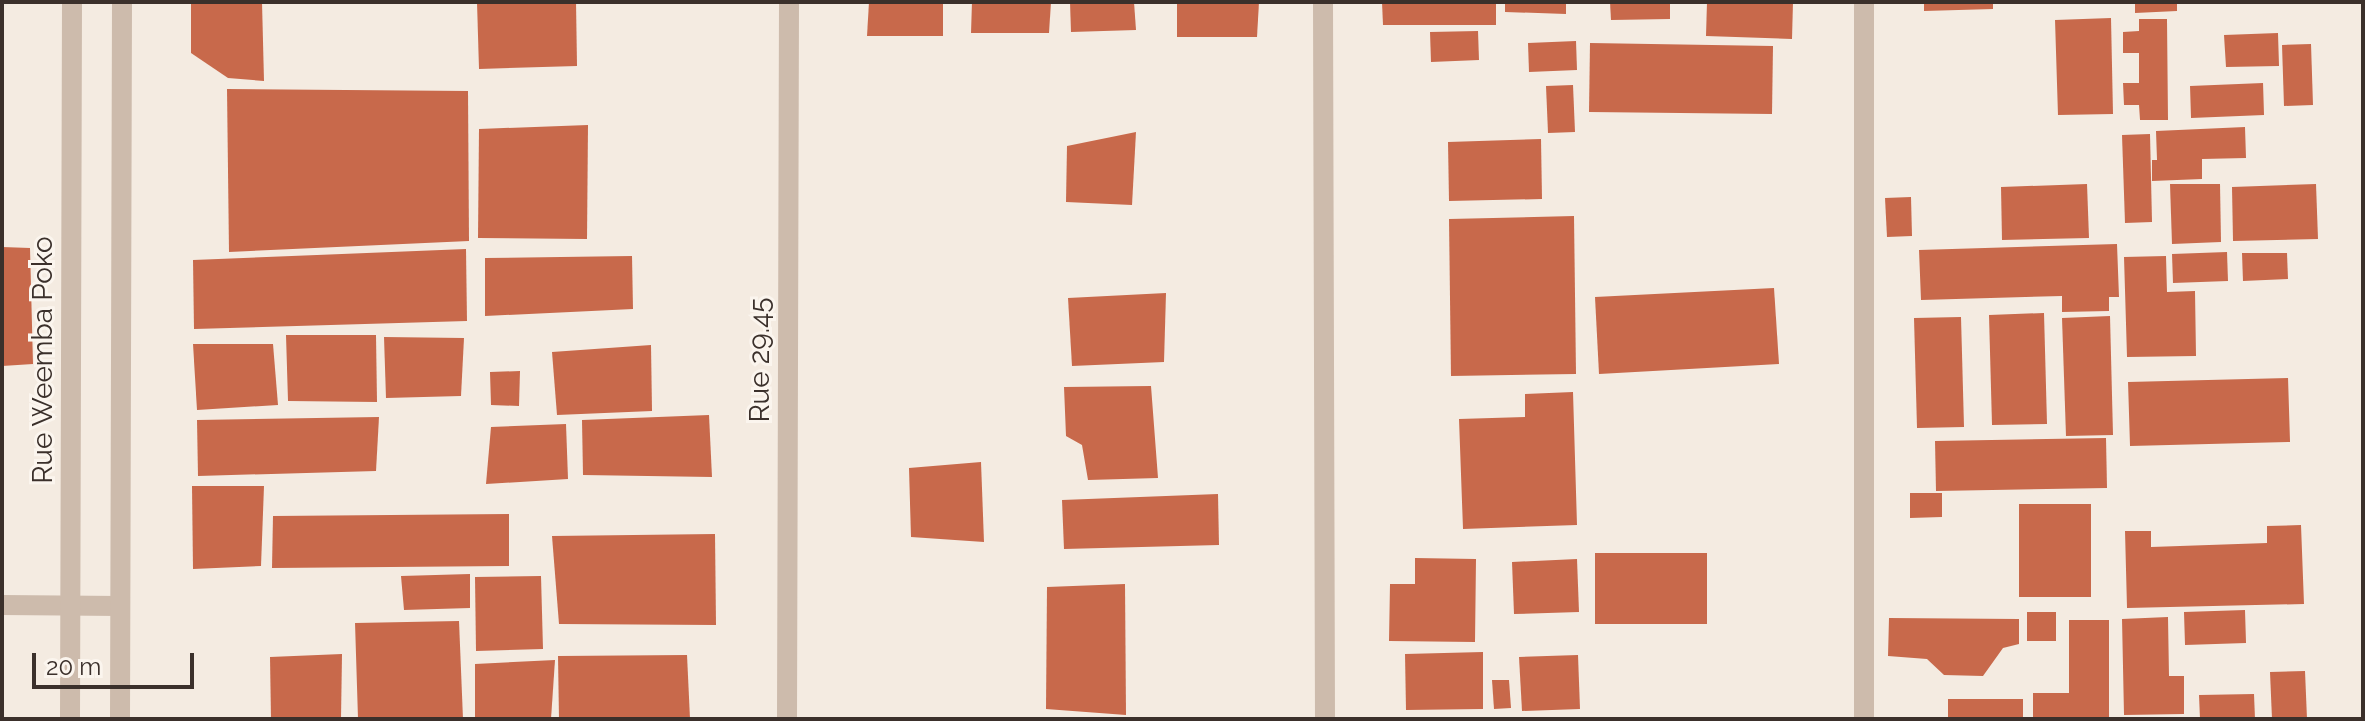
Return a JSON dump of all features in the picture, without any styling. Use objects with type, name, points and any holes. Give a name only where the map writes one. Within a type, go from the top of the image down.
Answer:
[{"type":"street","name":"Rue Weemba Poko","points":[[70,719],[72,2]]},
{"type":"street","points":[[120,719],[122,2]]},
{"type":"street","name":"Rue 29.45","points":[[787,719],[789,2]]},
{"type":"street","points":[[1323,2],[1325,719]]},
{"type":"street","points":[[1864,2],[1864,719]]},
{"type":"street","points":[[2,605],[120,606]]},
{"type":"building","points":[[191,2],[262,2],[264,81],[228,78],[191,53]]},
{"type":"building","points":[[477,2],[576,2],[577,66],[479,69]]},
{"type":"building","points":[[869,2],[943,2],[943,36],[867,36]]},
{"type":"building","points":[[972,2],[1051,2],[1049,33],[971,33]]},
{"type":"building","points":[[1070,2],[1134,2],[1136,30],[1071,32]]},
{"type":"building","points":[[1177,2],[1259,2],[1257,37],[1177,37]]},
{"type":"building","points":[[1382,2],[1496,2],[1496,25],[1383,25]]},
{"type":"building","points":[[1505,2],[1566,2],[1566,14],[1505,12]]},
{"type":"building","points":[[1610,2],[1670,2],[1670,19],[1611,20]]},
{"type":"building","points":[[1707,2],[1793,2],[1792,39],[1706,36]]},
{"type":"building","points":[[1924,2],[1993,2],[1993,9],[1924,11]]},
{"type":"building","points":[[2135,2],[2177,2],[2177,11],[2135,13]]},
{"type":"building","points":[[2111,18],[2113,114],[2058,115],[2055,20]]},
{"type":"building","points":[[2139,19],[2167,19],[2168,120],[2140,120],[2139,105],[2124,105],[2123,83],[2139,83],[2139,53],[2123,53],[2123,32],[2139,31]]},
{"type":"building","points":[[1478,31],[1479,60],[1431,62],[1430,32]]},
{"type":"building","points":[[2278,33],[2279,66],[2226,67],[2224,35]]},
{"type":"building","points":[[1576,41],[1577,70],[1529,72],[1528,43]]},
{"type":"building","points":[[1590,43],[1773,46],[1772,114],[1589,112]]},
{"type":"building","points":[[2311,44],[2313,105],[2284,106],[2282,45]]},
{"type":"building","points":[[2263,83],[2264,115],[2191,118],[2190,86]]},
{"type":"building","points":[[1573,85],[1575,132],[1548,133],[1546,86]]},
{"type":"building","points":[[227,89],[468,91],[469,241],[229,252]]},
{"type":"building","points":[[588,125],[587,239],[478,238],[479,129]]},
{"type":"building","points":[[2245,127],[2246,158],[2202,159],[2202,179],[2152,181],[2152,160],[2157,160],[2156,131]]},
{"type":"building","points":[[1136,132],[1132,205],[1066,202],[1067,146]]},
{"type":"building","points":[[2150,134],[2152,222],[2125,223],[2122,135]]},
{"type":"building","points":[[1541,139],[1542,199],[1449,201],[1448,142]]},
{"type":"building","points":[[2087,184],[2089,238],[2002,240],[2001,187]]},
{"type":"building","points":[[2170,184],[2220,184],[2221,242],[2172,244]]},
{"type":"building","points":[[2316,184],[2318,239],[2233,241],[2232,187]]},
{"type":"building","points":[[1911,197],[1912,236],[1887,237],[1885,198]]},
{"type":"building","points":[[1574,216],[1576,374],[1451,376],[1449,219]]},
{"type":"building","points":[[2117,244],[2119,297],[2109,297],[2109,311],[2062,312],[2062,296],[1921,300],[1919,250]]},
{"type":"building","points":[[2,247],[30,248],[33,364],[2,366]]},
{"type":"building","points":[[466,249],[467,321],[194,329],[193,260]]},
{"type":"building","points":[[2227,252],[2228,281],[2173,283],[2172,254]]},
{"type":"building","points":[[2242,253],[2287,253],[2288,279],[2243,281]]},
{"type":"building","points":[[632,256],[633,309],[485,316],[485,258]]},
{"type":"building","points":[[2166,256],[2167,292],[2195,291],[2196,356],[2127,357],[2124,257]]},
{"type":"building","points":[[1774,288],[1779,364],[1599,374],[1595,297]]},
{"type":"building","points":[[1166,293],[1164,362],[1072,366],[1068,298]]},
{"type":"building","points":[[2044,313],[2047,424],[1992,425],[1989,315]]},
{"type":"building","points":[[2110,316],[2113,435],[2066,436],[2062,318]]},
{"type":"building","points":[[1961,317],[1964,427],[1917,428],[1914,318]]},
{"type":"building","points":[[286,335],[376,335],[377,402],[288,401]]},
{"type":"building","points":[[384,337],[464,338],[461,396],[386,398]]},
{"type":"building","points":[[193,344],[273,344],[278,405],[197,410]]},
{"type":"building","points":[[651,345],[652,411],[557,415],[552,352]]},
{"type":"building","points":[[520,371],[519,406],[491,405],[490,372]]},
{"type":"building","points":[[2288,378],[2290,442],[2130,446],[2128,382]]},
{"type":"building","points":[[1151,386],[1158,478],[1088,480],[1082,445],[1066,436],[1064,387]]},
{"type":"building","points":[[1573,392],[1577,525],[1463,529],[1459,419],[1525,417],[1525,394]]},
{"type":"building","points":[[709,415],[712,477],[583,475],[582,420]]},
{"type":"building","points":[[379,417],[376,471],[198,476],[197,420]]},
{"type":"building","points":[[566,424],[568,479],[486,484],[491,427]]},
{"type":"building","points":[[2106,438],[2107,488],[1936,491],[1935,441]]},
{"type":"building","points":[[981,462],[984,542],[911,537],[909,468]]},
{"type":"building","points":[[192,486],[264,486],[261,566],[193,569]]},
{"type":"building","points":[[1910,493],[1942,493],[1942,517],[1910,518]]},
{"type":"building","points":[[1218,494],[1219,545],[1064,549],[1062,500]]},
{"type":"building","points":[[2019,504],[2091,504],[2091,597],[2019,597]]},
{"type":"building","points":[[509,514],[509,566],[272,568],[273,516]]},
{"type":"building","points":[[2301,525],[2304,604],[2127,608],[2125,531],[2151,531],[2151,547],[2267,543],[2267,526]]},
{"type":"building","points":[[715,534],[716,625],[559,624],[552,536]]},
{"type":"building","points":[[1595,553],[1707,553],[1707,624],[1595,624]]},
{"type":"building","points":[[1415,558],[1476,559],[1475,642],[1389,641],[1390,584],[1415,584]]},
{"type":"building","points":[[1577,559],[1579,612],[1514,614],[1512,562]]},
{"type":"building","points":[[470,574],[470,608],[404,610],[401,576]]},
{"type":"building","points":[[541,576],[543,649],[476,651],[475,577]]},
{"type":"building","points":[[1125,584],[1126,715],[1046,709],[1047,587]]},
{"type":"building","points":[[2245,610],[2246,643],[2185,645],[2184,612]]},
{"type":"building","points":[[2027,612],[2056,612],[2056,641],[2027,641]]},
{"type":"building","points":[[2168,617],[2169,676],[2184,676],[2184,714],[2124,715],[2122,619]]},
{"type":"building","points":[[1889,618],[2019,619],[2019,644],[2003,648],[1983,676],[1944,675],[1927,659],[1888,656]]},
{"type":"building","points":[[2069,620],[2109,620],[2109,717],[2033,717],[2033,693],[2069,693]]},
{"type":"building","points":[[459,621],[463,719],[358,719],[355,623]]},
{"type":"building","points":[[1483,652],[1483,709],[1406,710],[1405,654]]},
{"type":"building","points":[[342,654],[341,719],[271,719],[270,657]]},
{"type":"building","points":[[687,655],[690,719],[559,719],[558,656]]},
{"type":"building","points":[[1578,655],[1580,709],[1522,711],[1519,657]]},
{"type":"building","points":[[555,660],[551,719],[475,719],[475,664]]},
{"type":"building","points":[[2305,671],[2307,719],[2272,719],[2270,672]]},
{"type":"building","points":[[1492,680],[1509,680],[1511,708],[1494,709]]},
{"type":"building","points":[[2254,694],[2255,719],[2200,719],[2199,695]]},
{"type":"building","points":[[1948,699],[2023,699],[2023,719],[1948,719]]}]
